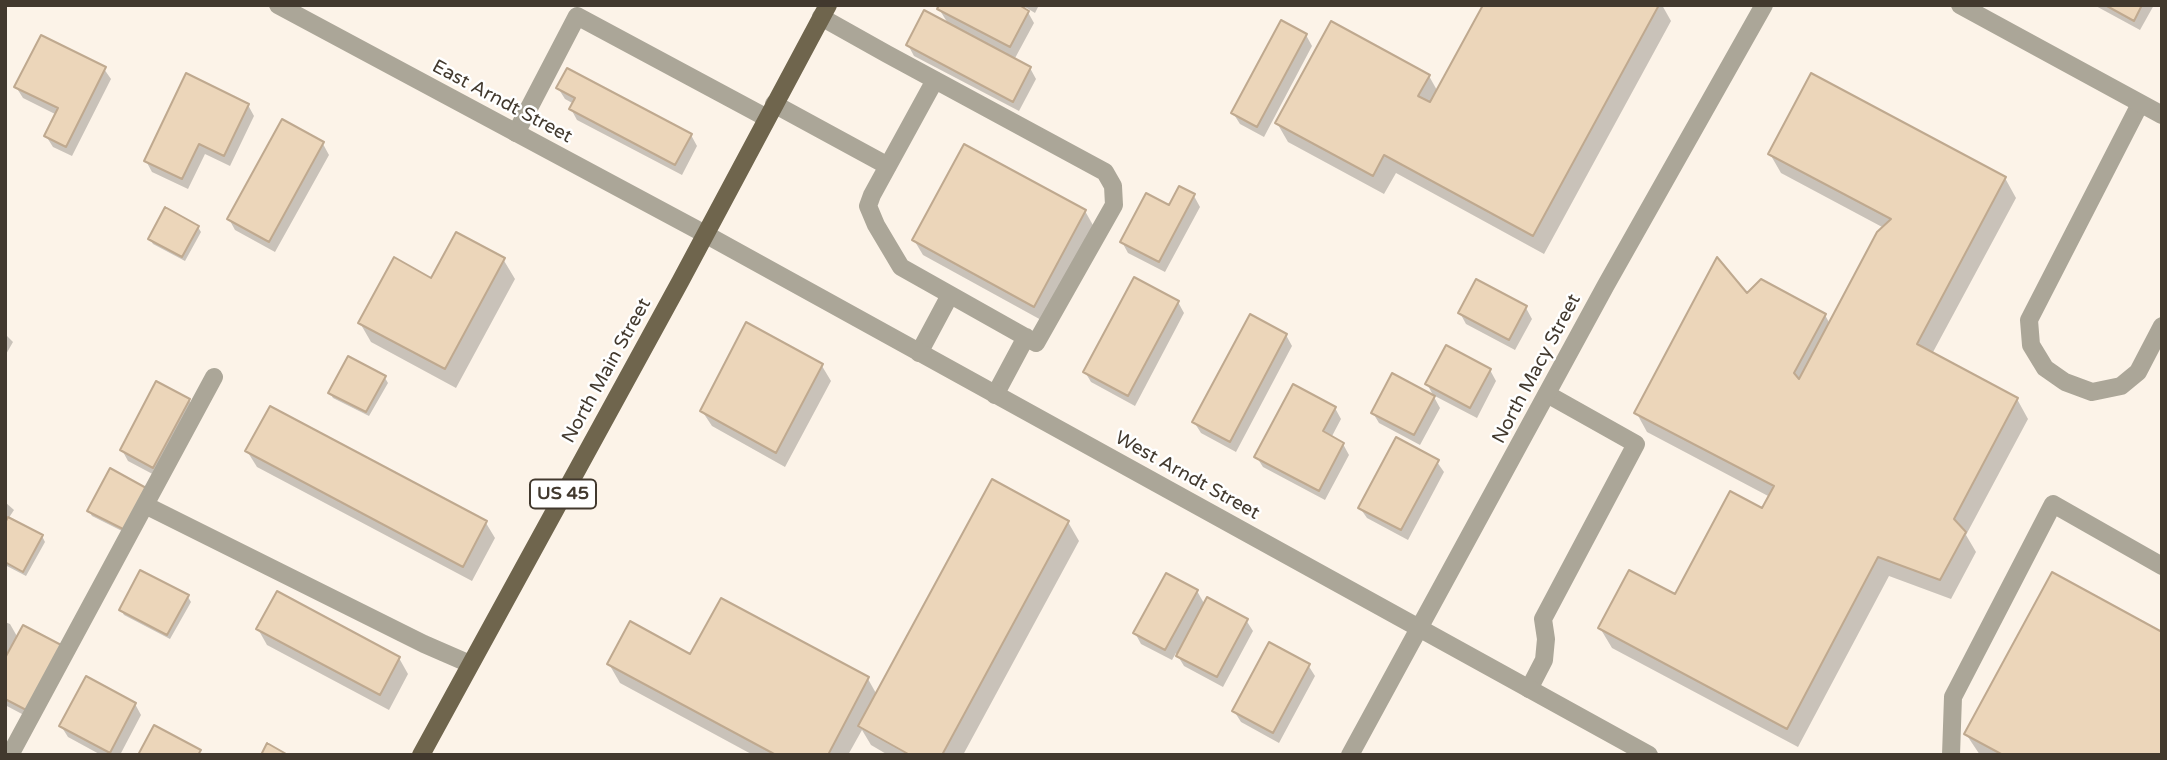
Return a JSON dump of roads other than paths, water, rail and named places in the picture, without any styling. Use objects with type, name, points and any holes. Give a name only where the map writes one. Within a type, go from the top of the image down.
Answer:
[{"type":"main road","name":"North Main Street","points":[[421,755],[824,11]]},
{"type":"street","name":"East Arndt Street","points":[[278,5],[705,234]]},
{"type":"street","name":"North Macy Street","points":[[1350,755],[1606,285],[1763,5]]},
{"type":"street","points":[[1960,5],[2162,115]]},
{"type":"street","points":[[824,11],[936,80],[1105,172],[1113,186],[1114,205],[995,395]]},
{"type":"street","points":[[516,133],[577,16],[888,166]]},
{"type":"street","points":[[936,80],[868,206],[901,267],[1031,340]]},
{"type":"street","points":[[2140,104],[2029,320],[2031,345],[2045,368],[2065,382],[2092,392],[2121,386],[2138,372],[2162,326]]},
{"type":"street","name":"West Arndt Street","points":[[705,234],[1649,755]]},
{"type":"street","points":[[919,353],[950,295]]},
{"type":"street","points":[[10,755],[214,377]]},
{"type":"street","points":[[1530,689],[1544,660],[1546,639],[1543,619],[1636,444],[1547,394]]},
{"type":"street","points":[[1951,755],[1953,697],[2053,504],[2162,566]]},
{"type":"street","points":[[145,505],[424,644],[470,664]]}]
